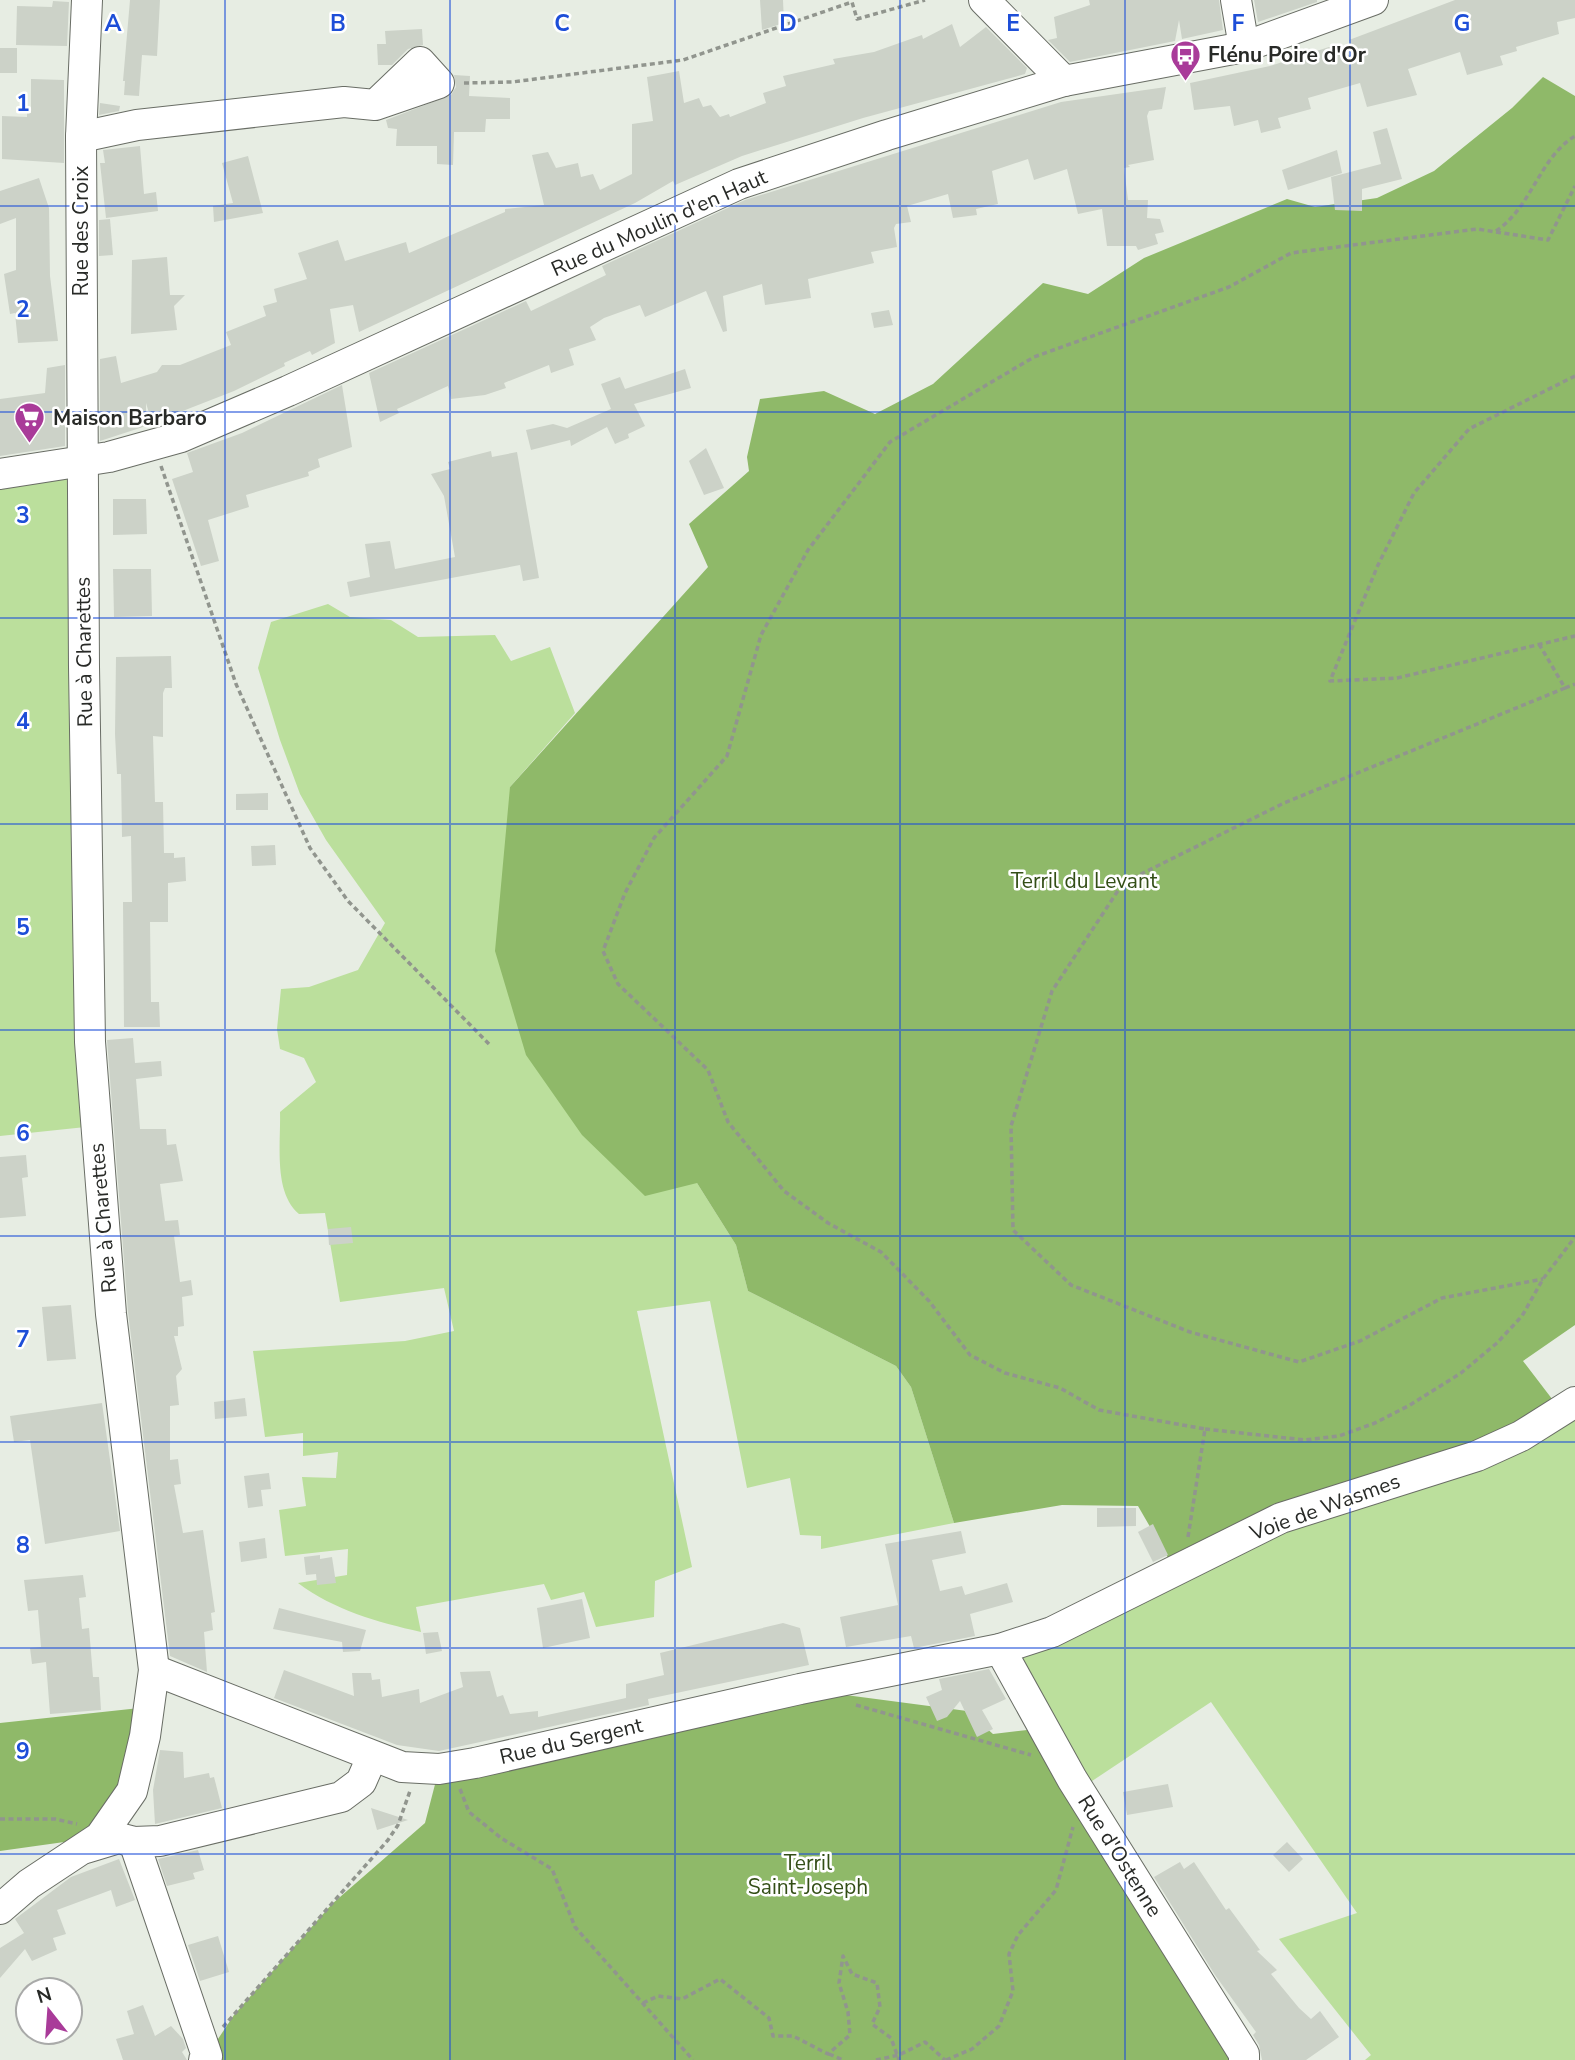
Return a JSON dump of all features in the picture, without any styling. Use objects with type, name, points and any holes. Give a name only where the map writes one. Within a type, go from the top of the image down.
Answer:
[{"type":"street","name":"Rue des Croix","points":[[82,462],[81,137],[87,0]]},
{"type":"street","points":[[984,0],[1064,81]]},
{"type":"street","points":[[1237,0],[1244,47]]},
{"type":"street","name":"Rue du Moulin d'en Haut","points":[[0,474],[82,462],[181,437],[288,391],[739,184],[1064,81],[1244,47],[1373,0]]},
{"type":"street","points":[[81,137],[164,122],[344,102],[375,105],[439,83]]},
{"type":"street","name":"Rue à Charettes","points":[[0,1909],[29,1884],[93,1842],[132,1791],[145,1736],[154,1670],[111,1314],[90,1054],[82,462]]},
{"type":"street","name":"Voie de Wasmes","points":[[1000,1649],[1052,1632],[1281,1518],[1477,1456],[1521,1436],[1575,1402]]},
{"type":"street","name":"Rue du Sergent","points":[[154,1670],[372,1757],[418,1769],[453,1767],[522,1754],[800,1689],[1000,1649]]},
{"type":"street","name":"Rue d'Ostenne","points":[[1000,1649],[1064,1764],[1244,2060]]},
{"type":"street","points":[[93,1842],[119,1838],[134,1842],[160,1841],[341,1797],[361,1782],[372,1757]]},
{"type":"street","points":[[134,1842],[205,2058]]},
{"type":"path","points":[[439,83],[512,82],[683,60],[852,2],[857,19],[925,0]]},
{"type":"path","points":[[1495,232],[1520,210],[1560,145],[1575,136]]},
{"type":"path","points":[[1575,186],[1548,240],[1477,229],[1291,253],[1229,287],[1034,357],[890,442],[808,550],[761,635],[727,756],[654,838],[625,893],[603,951],[618,984],[708,1070],[727,1122],[784,1191],[828,1223],[881,1252],[929,1301],[970,1355],[1005,1373],[1060,1388],[1099,1410],[1205,1429],[1305,1440],[1339,1436],[1374,1423],[1445,1384],[1497,1343],[1522,1316],[1543,1279],[1575,1237]]},
{"type":"path","points":[[1575,376],[1469,429],[1414,494],[1378,565],[1330,681],[1397,678],[1575,636]]},
{"type":"path","points":[[154,444],[236,684],[310,848],[348,901],[489,1044]]},
{"type":"path","points":[[1539,644],[1564,688]]},
{"type":"path","points":[[1543,1279],[1442,1298],[1360,1341],[1299,1362],[1191,1332],[1071,1285],[1013,1230],[1010,1126],[1052,991],[1123,884],[1284,803],[1575,684]]},
{"type":"path","points":[[1186,1564],[1186,1543],[1205,1429]]},
{"type":"path","points":[[852,1703],[1064,1764]]},
{"type":"path","points":[[453,1767],[469,1812],[501,1838],[552,1869],[575,1927],[693,2060]]},
{"type":"path","points":[[205,2058],[224,2026],[388,1840],[398,1825],[418,1769]]},
{"type":"path","points":[[0,1819],[55,1819],[78,1824],[93,1842]]},
{"type":"path","points":[[876,2060],[899,2058],[925,2042],[946,2060],[972,2049],[999,2026],[1013,1992],[1009,1954],[1018,1936],[1056,1890],[1074,1824]]},
{"type":"path","points":[[828,2054],[850,2035],[848,2012],[839,1983],[843,1956],[852,1974],[877,1983],[880,2007],[872,2024],[891,2038],[899,2058]]},
{"type":"path","points":[[643,2003],[658,1996],[682,1999],[720,1979],[769,2018],[774,2036],[793,2036],[843,2060]]},
{"type":"green space","name":"Terril du Levant","points":[[1543,77],[1575,96],[1575,1325],[1523,1361],[1562,1412],[1175,1570],[1138,1506],[1062,1505],[954,1523],[911,1387],[896,1366],[748,1291],[736,1245],[697,1183],[645,1196],[582,1135],[526,1055],[495,951],[510,787],[708,567],[689,524],[749,471],[747,457],[760,399],[824,391],[875,414],[933,384],[1043,283],[1088,294],[1144,258],[1287,199],[1315,207],[1377,198],[1434,171],[1512,108]]},
{"type":"green space","points":[[82,462],[95,1126],[0,1136],[0,474]]},
{"type":"green space","points":[[328,604],[350,617],[391,620],[418,637],[495,635],[511,661],[550,647],[575,713],[510,787],[697,1183],[736,1245],[748,1291],[896,1366],[911,1387],[954,1523],[821,1549],[821,1536],[800,1535],[790,1478],[747,1488],[710,1301],[637,1311],[692,1567],[655,1581],[654,1617],[596,1627],[584,1592],[551,1600],[544,1584],[416,1607],[421,1632],[356,1614],[326,1601],[298,1583],[347,1575],[348,1549],[285,1556],[279,1510],[306,1506],[302,1477],[336,1478],[338,1452],[303,1456],[303,1433],[265,1437],[253,1351],[405,1341],[454,1331],[444,1288],[340,1302],[325,1213],[299,1214],[285,1193],[282,1180],[280,1112],[316,1082],[304,1058],[280,1049],[277,1029],[281,989],[309,987],[358,970],[385,923],[326,840],[300,794],[258,668],[271,622]]},
{"type":"green space","points":[[1575,1402],[1575,2060],[1365,2060],[1371,2055],[1279,1939],[1357,1913],[1211,1702],[1077,1791],[1000,1649]]},
{"type":"green space","name":"Terril Saint-Joseph","points":[[800,1689],[967,1711],[993,1734],[1036,1729],[1244,2060],[204,2060],[234,2015],[332,1904],[425,1823],[439,1769]]},
{"type":"green space","points":[[149,1707],[100,1837],[0,1851],[0,1723]]},
{"type":"building","points":[[130,0],[160,0],[157,56],[142,55],[139,96],[124,95]]},
{"type":"building","points":[[760,0],[783,0],[784,23],[762,30]]},
{"type":"building","points":[[1089,0],[1219,0],[1223,30],[1182,39],[1179,20],[1175,41],[1070,62],[1048,40],[1057,38],[1054,17],[1090,5]]},
{"type":"building","points":[[1254,0],[1317,0],[1317,2],[1258,22]]},
{"type":"building","points":[[1455,0],[1575,0],[1575,18],[1557,22],[1559,34],[1516,47],[1517,51],[1500,56],[1503,65],[1467,75],[1460,52],[1408,69],[1417,95],[1367,107],[1360,83],[1308,98],[1311,109],[1278,118],[1281,128],[1261,133],[1258,120],[1234,126],[1230,106],[1194,110],[1190,83],[1270,66],[1329,47],[1354,57],[1349,40]]},
{"type":"building","points":[[53,1],[69,2],[67,46],[16,45],[17,6],[52,7]]},
{"type":"building","points":[[952,24],[960,47],[986,27],[1027,68],[1025,74],[863,118],[742,156],[675,185],[673,181],[635,203],[359,332],[353,305],[330,309],[335,343],[312,355],[310,351],[284,363],[285,366],[234,391],[152,423],[146,403],[146,426],[100,441],[100,359],[116,356],[121,383],[157,372],[162,365],[180,365],[231,345],[226,332],[266,316],[263,306],[277,302],[274,289],[307,279],[298,253],[338,240],[345,261],[406,242],[409,253],[505,212],[505,209],[544,205],[532,155],[548,152],[556,168],[578,163],[581,177],[593,174],[600,190],[632,174],[632,124],[653,121],[647,77],[679,71],[684,103],[699,98],[703,107],[711,105],[720,117],[729,114],[730,117],[766,103],[763,93],[786,86],[783,76],[835,64],[833,59],[874,52],[922,35],[923,39]]},
{"type":"building","points":[[422,29],[423,45],[408,49],[392,65],[378,65],[377,44],[386,44],[385,31]]},
{"type":"building","points":[[0,48],[17,48],[17,73],[0,73]]},
{"type":"building","points":[[454,75],[470,76],[469,96],[510,98],[510,119],[486,119],[485,132],[454,132],[453,165],[437,164],[437,146],[396,146],[397,129],[388,128],[386,120],[451,95],[456,87]]},
{"type":"building","points":[[31,79],[64,80],[64,163],[2,159],[2,116],[27,117],[27,113],[31,113]]},
{"type":"building","points":[[1166,87],[1162,109],[1149,111],[1147,116],[1154,160],[1124,168],[1128,200],[1148,200],[1147,218],[1160,219],[1164,232],[1155,234],[1158,244],[1138,250],[1136,246],[1107,246],[1102,209],[1078,214],[1067,169],[1034,180],[1028,159],[992,171],[998,204],[976,209],[977,215],[953,218],[948,194],[907,206],[911,222],[896,224],[894,228],[897,247],[871,252],[874,263],[808,279],[811,298],[765,305],[762,284],[723,296],[727,331],[723,332],[706,291],[645,317],[640,305],[604,318],[590,327],[596,340],[569,349],[574,365],[551,373],[549,365],[504,383],[506,388],[485,395],[451,399],[448,386],[397,409],[399,413],[380,422],[369,373],[526,301],[531,311],[606,275],[602,266],[745,200],[1061,102]]},
{"type":"building","points":[[100,103],[120,106],[119,111],[99,115]]},
{"type":"building","points":[[1387,128],[1402,179],[1362,189],[1362,211],[1335,210],[1331,177],[1381,164],[1373,132]]},
{"type":"building","points":[[140,146],[144,194],[156,192],[158,211],[106,218],[100,163],[105,163],[103,150]]},
{"type":"building","points":[[1337,150],[1342,173],[1288,190],[1282,170]]},
{"type":"building","points":[[248,156],[263,213],[214,222],[213,206],[233,203],[222,163]]},
{"type":"building","points":[[39,178],[49,208],[50,276],[58,341],[18,343],[15,313],[10,314],[4,274],[16,270],[16,218],[0,224],[0,191]]},
{"type":"building","points":[[110,219],[113,255],[99,256],[99,220]]},
{"type":"building","points":[[167,257],[170,295],[185,295],[174,306],[177,330],[131,334],[132,260]]},
{"type":"building","points":[[889,310],[893,325],[874,328],[871,313]]},
{"type":"building","points":[[65,365],[65,446],[0,456],[0,399],[45,393],[47,368]]},
{"type":"building","points":[[685,369],[691,388],[634,404],[645,426],[628,434],[629,438],[615,444],[607,427],[571,446],[570,440],[531,450],[526,430],[553,424],[567,428],[611,409],[601,384],[620,377],[625,389]]},
{"type":"building","points":[[342,385],[352,447],[318,459],[320,467],[308,472],[309,476],[246,495],[249,507],[208,520],[219,561],[201,566],[172,479],[193,472],[187,453],[242,433]]},
{"type":"building","points":[[706,448],[724,488],[704,495],[689,461]]},
{"type":"building","points":[[491,451],[492,457],[517,452],[539,578],[523,581],[520,565],[350,597],[347,582],[370,577],[365,544],[390,541],[395,569],[455,557],[444,496],[431,474],[450,469],[448,462]]},
{"type":"building","points":[[113,499],[146,499],[147,534],[113,535]]},
{"type":"building","points":[[113,569],[151,569],[152,616],[114,617]]},
{"type":"building","points":[[171,656],[172,688],[165,688],[163,693],[163,737],[153,736],[155,802],[163,802],[164,853],[174,853],[174,858],[185,857],[186,881],[168,883],[168,922],[150,922],[151,1002],[159,1002],[160,1027],[124,1027],[123,902],[132,902],[131,836],[122,837],[121,774],[117,774],[115,734],[116,657]]},
{"type":"building","points":[[268,793],[268,810],[236,810],[236,794]]},
{"type":"building","points":[[275,845],[276,865],[252,866],[251,846]]},
{"type":"building","points":[[133,1038],[135,1063],[161,1061],[162,1076],[136,1079],[140,1129],[166,1129],[167,1145],[176,1144],[183,1181],[160,1184],[165,1221],[178,1220],[180,1235],[174,1236],[180,1282],[191,1280],[193,1295],[182,1297],[184,1326],[178,1327],[178,1336],[174,1336],[182,1369],[176,1376],[179,1405],[170,1406],[170,1460],[178,1459],[181,1484],[174,1485],[183,1533],[203,1530],[215,1612],[211,1613],[213,1630],[204,1632],[207,1672],[170,1656],[128,1312],[107,1040]]},
{"type":"building","points":[[26,1155],[28,1177],[22,1178],[26,1216],[0,1218],[0,1157]]},
{"type":"building","points":[[351,1227],[353,1243],[329,1245],[328,1229]]},
{"type":"building","points":[[71,1305],[76,1359],[47,1361],[42,1307]]},
{"type":"building","points":[[245,1398],[247,1416],[215,1419],[214,1402]]},
{"type":"building","points":[[102,1403],[120,1531],[45,1544],[30,1440],[14,1442],[10,1416]]},
{"type":"building","points":[[269,1473],[271,1489],[261,1490],[263,1506],[248,1508],[244,1476]]},
{"type":"building","points":[[1097,1508],[1136,1508],[1136,1526],[1097,1527]]},
{"type":"building","points":[[1153,1524],[1168,1555],[1153,1562],[1138,1532]]},
{"type":"building","points":[[961,1531],[966,1553],[932,1560],[940,1591],[962,1586],[965,1595],[1007,1583],[1013,1602],[970,1614],[975,1636],[914,1648],[911,1636],[846,1647],[840,1617],[898,1605],[885,1544]]},
{"type":"building","points":[[265,1538],[267,1558],[241,1562],[239,1542]]},
{"type":"building","points":[[320,1555],[320,1559],[332,1557],[336,1583],[317,1585],[316,1574],[306,1575],[304,1557]]},
{"type":"building","points":[[83,1575],[86,1597],[79,1598],[82,1629],[89,1628],[93,1677],[99,1677],[101,1710],[50,1714],[46,1662],[32,1664],[30,1648],[41,1647],[38,1610],[28,1611],[24,1580]]},
{"type":"building","points":[[582,1599],[590,1638],[543,1648],[537,1608]]},
{"type":"building","points":[[279,1608],[366,1630],[360,1651],[343,1652],[342,1642],[273,1629]]},
{"type":"building","points":[[783,1623],[800,1628],[809,1665],[648,1699],[649,1705],[439,1751],[397,1745],[274,1698],[284,1670],[354,1696],[352,1673],[371,1673],[372,1680],[380,1679],[382,1697],[419,1689],[420,1703],[463,1687],[460,1672],[490,1671],[497,1697],[503,1695],[510,1714],[538,1711],[538,1717],[626,1698],[626,1684],[664,1675],[660,1653]]},
{"type":"building","points":[[438,1632],[442,1651],[426,1654],[423,1633]]},
{"type":"building","points":[[989,1669],[1006,1699],[982,1710],[993,1729],[977,1737],[960,1701],[947,1717],[937,1721],[926,1697],[942,1690],[939,1679]]},
{"type":"building","points":[[160,1750],[183,1752],[184,1778],[209,1773],[210,1778],[214,1777],[222,1808],[155,1824],[153,1790]]},
{"type":"building","points":[[1168,1784],[1173,1807],[1127,1815],[1123,1792]]},
{"type":"building","points":[[371,1808],[408,1820],[377,1830]]},
{"type":"building","points":[[1287,1842],[1303,1859],[1289,1872],[1273,1855]]},
{"type":"building","points":[[198,1850],[204,1870],[193,1873],[195,1879],[167,1886],[158,1859]]},
{"type":"building","points":[[119,1859],[135,1900],[116,1907],[111,1890],[57,1910],[66,1934],[53,1938],[57,1950],[32,1961],[25,1949],[0,1978],[0,1948],[24,1933],[15,1919],[71,1877]]},
{"type":"building","points":[[1180,1862],[1184,1869],[1194,1862],[1226,1910],[1229,1908],[1260,1950],[1257,1951],[1277,1970],[1271,1974],[1299,2008],[1311,2019],[1320,2011],[1339,2037],[1306,2060],[1262,2060],[1259,2045],[1253,2035],[1256,2032],[1215,1975],[1154,1877]]},
{"type":"building","points":[[218,1936],[229,1972],[200,1981],[188,1945]]},
{"type":"building","points":[[143,2005],[155,2036],[171,2026],[183,2039],[186,2048],[182,2052],[187,2060],[123,2060],[116,2039],[134,2034],[127,2011]]},
{"type":"place","name":"Flénu Poire d'Or","points":[[1185,82]]},
{"type":"place","name":"Maison Barbaro","points":[[30,445]]}]
